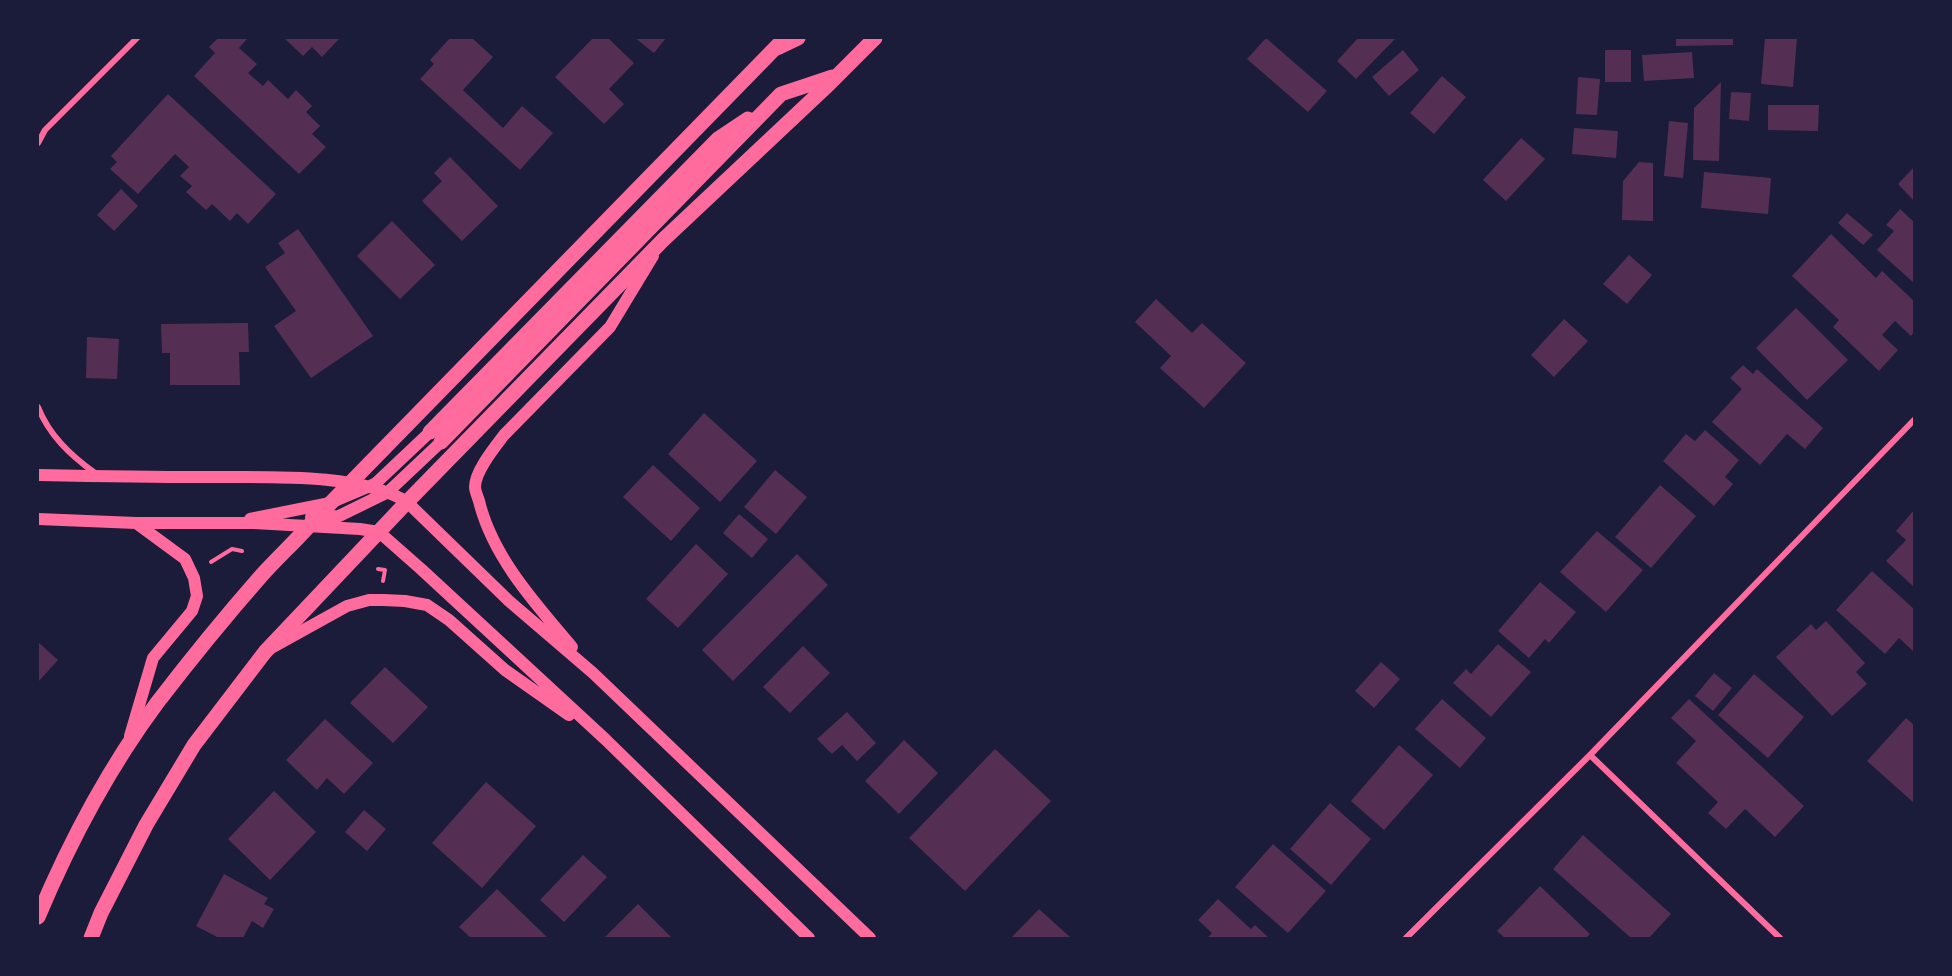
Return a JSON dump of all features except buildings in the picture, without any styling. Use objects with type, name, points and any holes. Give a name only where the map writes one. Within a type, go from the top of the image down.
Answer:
[{"type":"main road","points":[[38,916],[59,866],[127,746],[157,703],[261,576],[350,482],[785,38]]},
{"type":"main road","points":[[771,51],[798,38]]},
{"type":"main road","points":[[91,939],[101,913],[146,825],[194,745],[265,652],[407,502],[663,240],[875,38]]},
{"type":"main road","points":[[312,522],[339,516],[388,492],[435,437],[781,94],[838,75]]},
{"type":"main road","points":[[592,673],[525,590],[508,565],[491,537],[475,486],[491,452],[504,435],[610,327],[663,240]]},
{"type":"main road","points":[[228,523],[330,503],[376,483],[435,437]]},
{"type":"main road","points":[[38,475],[284,478],[350,482],[388,492],[407,502],[509,601],[592,673],[870,939]]},
{"type":"main road","points":[[38,519],[136,523],[312,522],[379,532],[605,739],[809,939]]},
{"type":"main road","points":[[127,746],[153,657],[192,611],[197,596],[194,578],[185,559],[136,523]]},
{"type":"main road","points":[[265,652],[347,606],[376,600],[405,600],[427,605],[449,620],[505,670],[605,739]]},
{"type":"street","points":[[38,143],[45,130],[137,38]]},
{"type":"street","points":[[38,407],[44,424],[61,445],[100,477]]},
{"type":"street","points":[[1406,939],[1590,755],[1914,420]]},
{"type":"street","points":[[1590,755],[1780,939]]},
{"type":"path","points":[[210,563],[232,549],[242,550]]}]
